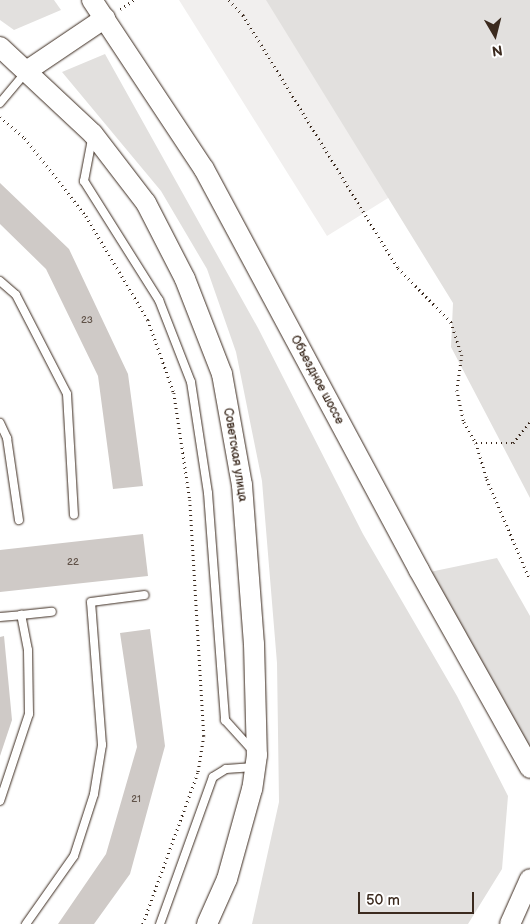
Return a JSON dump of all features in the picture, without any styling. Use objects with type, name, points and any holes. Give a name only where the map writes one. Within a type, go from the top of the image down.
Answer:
[{"type":"street","name":"Объездное шоссе","points":[[92,0],[204,170],[414,561],[530,768]]},
{"type":"street","points":[[28,70],[105,18]]},
{"type":"street","name":"Советская улица","points":[[0,47],[28,70],[93,134],[146,203],[185,279],[222,374],[242,485],[254,644],[256,761],[227,879],[207,924]]},
{"type":"street","points":[[510,924],[530,880]]},
{"type":"lane","points":[[0,103],[28,70]]},
{"type":"lane","points":[[93,134],[84,181],[159,300],[191,382],[208,493],[225,720],[256,761],[226,769],[212,777],[160,924]]},
{"type":"lane","points":[[0,281],[16,295],[67,394],[74,516]]},
{"type":"lane","points":[[0,423],[7,438],[19,520]]},
{"type":"lane","points":[[26,924],[74,856],[94,794],[102,745],[91,602],[145,595]]},
{"type":"lane","points":[[0,617],[52,612]]},
{"type":"lane","points":[[0,801],[29,714],[28,650],[21,615]]},
{"type":"path","points":[[229,0],[243,15],[398,268],[452,322],[462,355],[457,390],[464,422],[476,443],[490,488],[530,580]]},
{"type":"path","points":[[0,117],[25,138],[86,216],[148,320],[174,392],[190,500],[204,736],[198,773],[143,924]]},
{"type":"path","points":[[476,443],[514,443],[530,422]]},
{"type":"shaded area","points":[[0,0],[54,0],[61,10],[14,30],[0,20]]},
{"type":"shaded area","points":[[179,0],[271,0],[393,195],[327,236]]},
{"type":"shaded area","points":[[266,0],[530,0],[530,498],[451,347],[453,303]]},
{"type":"shaded area","points":[[105,54],[258,328],[363,534],[457,696],[508,796],[502,869],[468,924],[252,924],[279,802],[277,663],[262,481],[236,352],[207,269],[161,191],[62,72]]},
{"type":"shaded area","points":[[497,558],[530,616],[530,761],[425,573]]},
{"type":"building","points":[[0,183],[69,249],[128,374],[143,486],[113,489],[98,376],[46,269],[0,224]]},
{"type":"building","points":[[143,534],[148,576],[0,592],[0,550]]},
{"type":"building","points":[[150,629],[165,746],[130,874],[94,924],[58,924],[106,854],[137,747],[120,633]]},
{"type":"building","points":[[4,636],[12,720],[0,756],[0,637]]}]
